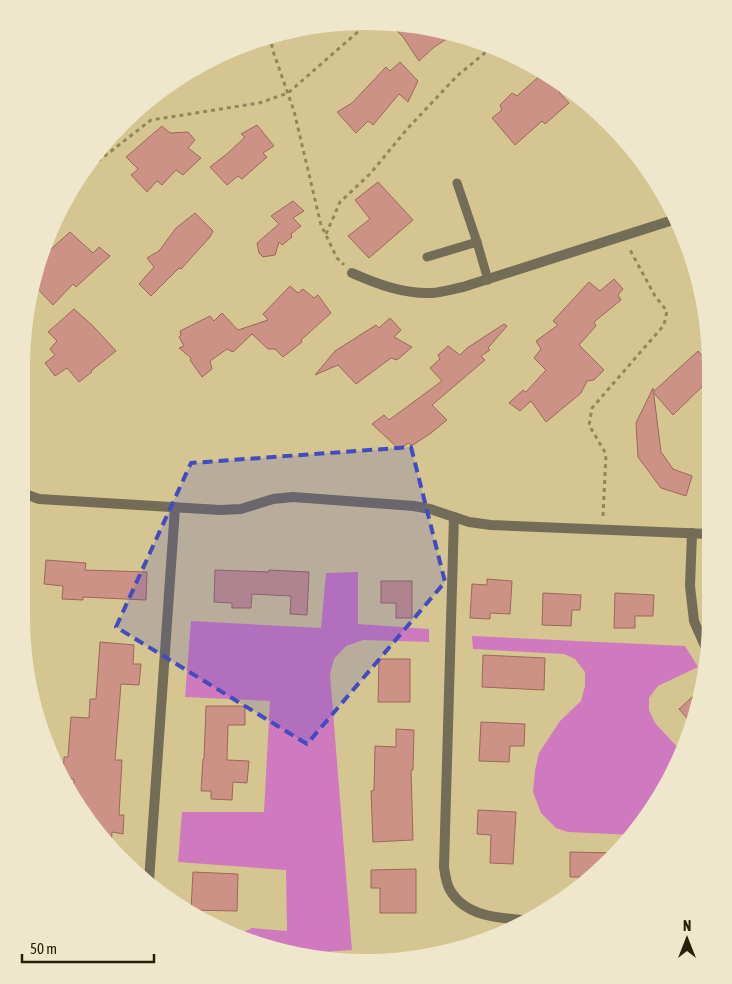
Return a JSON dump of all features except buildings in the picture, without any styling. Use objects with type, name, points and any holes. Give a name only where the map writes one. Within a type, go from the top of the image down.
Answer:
[{"type":"street","points":[[352,272],[374,282],[407,292],[433,293],[488,280],[669,221]]},
{"type":"street","points":[[30,495],[39,499],[227,510],[240,509],[273,499],[293,498],[414,506],[430,509],[469,522],[491,525],[702,534]]},
{"type":"street","points":[[149,875],[175,508]]},
{"type":"street","points":[[454,517],[444,867],[449,888],[457,900],[477,913],[497,918],[514,919]]},
{"type":"street","points":[[692,533],[690,586],[694,620],[701,637]]},
{"type":"lane","points":[[457,183],[488,280]]},
{"type":"lane","points":[[427,257],[477,242]]},
{"type":"path","points":[[100,159],[151,120],[260,102],[288,93],[360,30]]},
{"type":"path","points":[[272,44],[288,93],[321,225],[337,258],[352,272]]},
{"type":"path","points":[[326,234],[340,202],[370,174],[408,128],[457,76],[486,52]]},
{"type":"path","points":[[603,529],[606,454],[589,424],[592,408],[664,325],[667,311],[655,296],[622,236]]},
{"type":"highlighted area","points":[[411,447],[445,582],[307,744],[116,627],[191,463]]},
{"type":"shaded area","points":[[358,572],[358,624],[429,629],[429,642],[363,640],[346,646],[334,659],[330,674],[352,950],[329,952],[279,943],[246,931],[252,928],[287,931],[286,870],[178,862],[182,812],[264,812],[270,701],[185,697],[191,621],[321,628],[326,573]]},
{"type":"shaded area","points":[[472,636],[685,646],[698,667],[658,686],[649,698],[649,710],[655,723],[676,746],[657,786],[623,835],[568,832],[556,828],[541,813],[533,792],[539,753],[560,721],[581,701],[585,686],[585,672],[575,659],[564,654],[473,649]]}]
